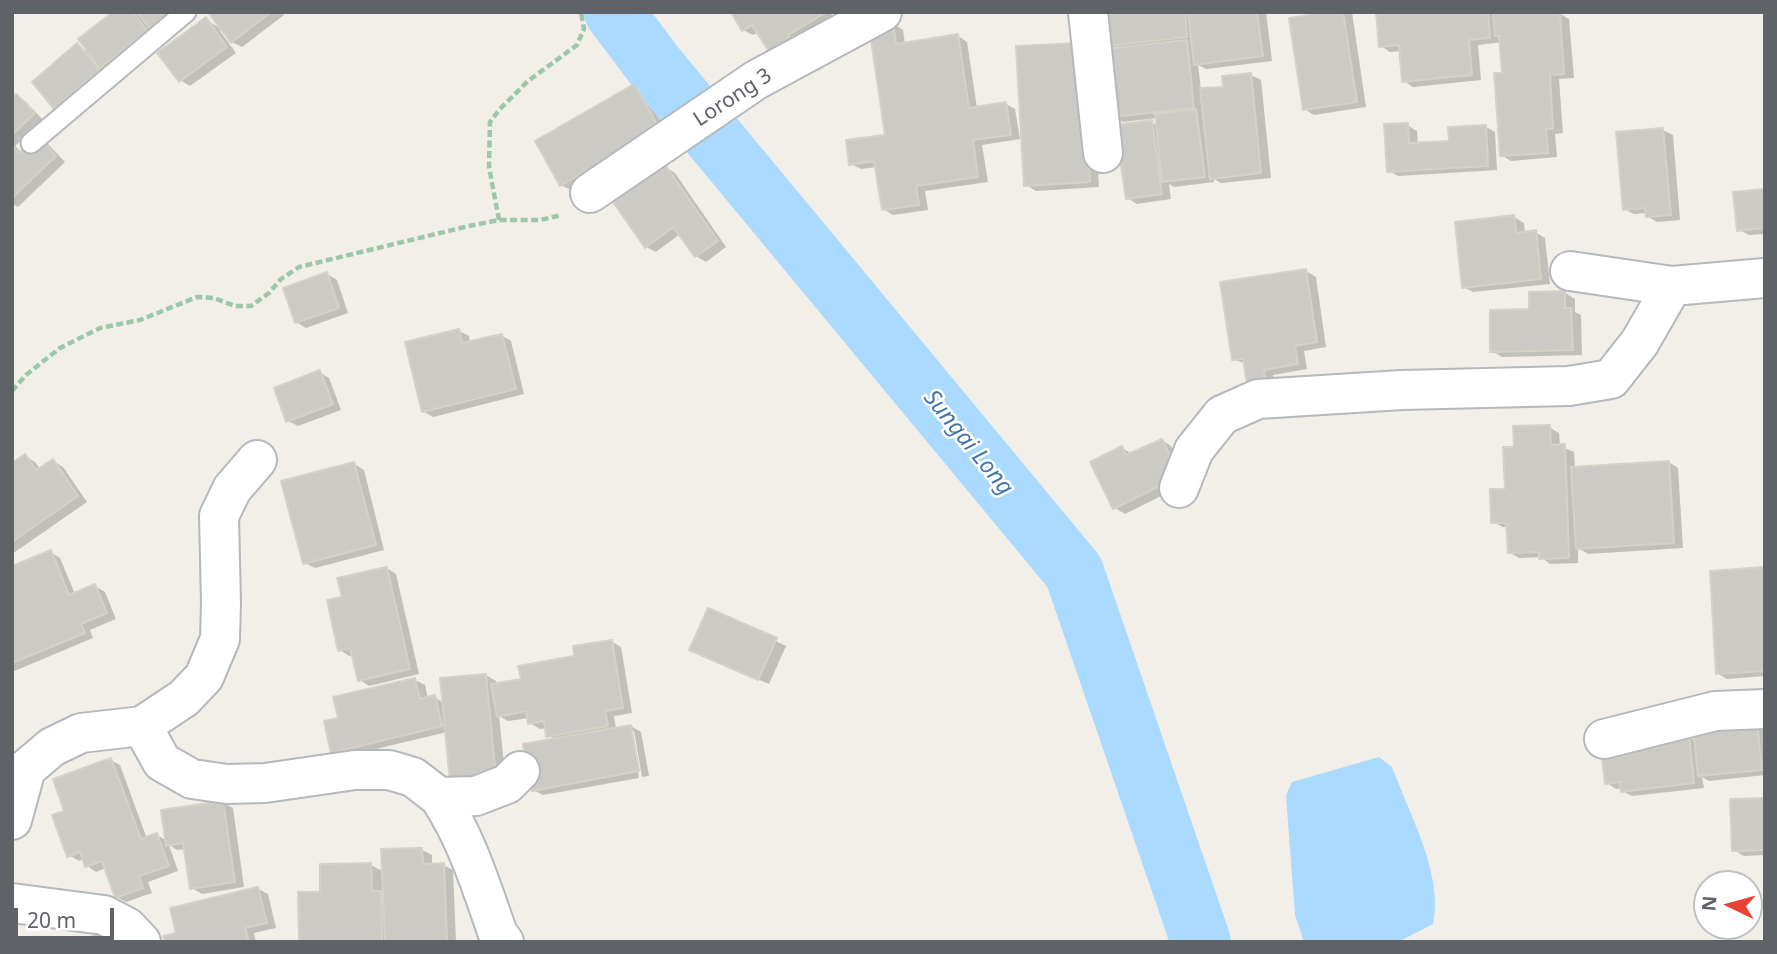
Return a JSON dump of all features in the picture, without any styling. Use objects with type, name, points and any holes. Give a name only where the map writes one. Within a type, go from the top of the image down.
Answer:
[{"type":"street","name":"Lorong 3","points":[[590,193],[756,80],[882,12]]},
{"type":"street","points":[[1088,12],[1103,153]]},
{"type":"street","points":[[1570,271],[1672,286],[1765,278]]},
{"type":"street","points":[[1179,488],[1194,450],[1222,415],[1258,399],[1402,390],[1569,386],[1611,379],[1640,342],[1672,286]]},
{"type":"street","points":[[13,816],[26,769],[51,747],[81,733],[142,726],[184,698],[204,677],[220,639],[219,516],[232,489],[257,460]]},
{"type":"street","points":[[1604,739],[1714,711],[1765,709]]},
{"type":"street","points":[[142,726],[162,762],[192,779],[265,783],[355,770],[389,770],[413,777],[439,797],[453,818],[473,861],[498,934],[504,942]]},
{"type":"street","points":[[439,797],[476,796],[507,784],[520,771]]},
{"type":"street","points":[[12,903],[104,915],[127,927],[141,942]]},
{"type":"lane","points":[[31,143],[186,12]]},
{"type":"path","points":[[499,220],[489,167],[490,122],[528,81],[577,46],[583,29],[581,12]]},
{"type":"path","points":[[12,390],[60,348],[100,328],[140,320],[197,298],[214,298],[235,306],[251,306],[299,267],[374,247],[499,220],[540,220],[565,214],[590,193]]},
{"type":"water","points":[[1379,757],[1392,767],[1423,845],[1434,886],[1433,924],[1398,942],[1304,942],[1295,915],[1286,795],[1292,782]]},
{"type":"building","points":[[113,12],[133,12],[147,31],[100,68],[78,39]]},
{"type":"building","points":[[137,12],[171,12],[150,29]]},
{"type":"building","points":[[208,12],[271,12],[231,43]]},
{"type":"building","points":[[731,12],[825,13],[788,35],[791,40],[770,53],[752,25],[742,31]]},
{"type":"building","points":[[1103,12],[1185,12],[1187,37],[1107,46]]},
{"type":"building","points":[[1188,12],[1257,12],[1263,56],[1194,65]]},
{"type":"building","points":[[1310,12],[1343,12],[1357,102],[1303,110],[1289,18],[1310,15]]},
{"type":"building","points":[[1376,12],[1488,12],[1490,38],[1469,40],[1472,75],[1402,82],[1399,45],[1379,47]]},
{"type":"building","points":[[1493,12],[1560,12],[1564,74],[1550,75],[1553,129],[1546,129],[1548,153],[1500,156],[1494,73],[1502,73],[1499,36],[1495,36]]},
{"type":"building","points":[[206,17],[227,47],[179,82],[157,53]]},
{"type":"building","points":[[893,22],[896,44],[958,34],[969,108],[1006,102],[1011,135],[973,140],[978,177],[916,186],[919,205],[882,210],[874,161],[849,165],[846,140],[885,135],[869,26]]},
{"type":"building","points":[[1187,40],[1194,108],[1112,117],[1105,49]]},
{"type":"building","points":[[77,43],[100,70],[54,109],[32,82]]},
{"type":"building","points":[[1082,43],[1090,182],[1024,186],[1016,46]]},
{"type":"building","points":[[1251,73],[1261,173],[1210,179],[1200,88],[1223,87],[1222,76]]},
{"type":"building","points":[[634,84],[660,129],[560,186],[535,141]]},
{"type":"building","points":[[16,94],[35,113],[12,135],[12,98]]},
{"type":"building","points":[[1196,109],[1205,177],[1162,182],[1155,114]]},
{"type":"building","points":[[1152,120],[1162,194],[1126,199],[1115,125]]},
{"type":"building","points":[[1408,123],[1409,143],[1449,141],[1448,127],[1486,125],[1488,166],[1387,172],[1384,124]]},
{"type":"building","points":[[1663,128],[1671,215],[1646,217],[1645,208],[1623,210],[1616,132]]},
{"type":"building","points":[[37,135],[56,156],[12,198],[12,146],[19,153]]},
{"type":"building","points":[[665,165],[718,241],[695,257],[673,227],[645,248],[613,202]]},
{"type":"building","points":[[1765,189],[1765,228],[1737,231],[1733,192]]},
{"type":"building","points":[[1514,215],[1516,233],[1536,230],[1541,279],[1462,288],[1455,222]]},
{"type":"building","points":[[1306,269],[1317,342],[1295,346],[1298,364],[1264,370],[1265,380],[1247,383],[1243,359],[1232,360],[1220,282]]},
{"type":"building","points":[[327,272],[339,308],[295,323],[283,288]]},
{"type":"building","points":[[1565,291],[1565,308],[1571,308],[1573,350],[1490,352],[1490,310],[1529,309],[1529,292]]},
{"type":"building","points":[[459,329],[462,343],[502,334],[516,389],[422,412],[405,342]]},
{"type":"building","points":[[320,370],[333,404],[286,422],[274,388]]},
{"type":"building","points":[[1550,425],[1551,445],[1565,444],[1569,558],[1539,559],[1539,552],[1508,553],[1506,523],[1491,523],[1490,489],[1505,489],[1503,447],[1514,447],[1513,426]]},
{"type":"building","points":[[1162,439],[1180,476],[1113,509],[1090,462],[1122,446],[1126,455]]},
{"type":"building","points":[[25,454],[36,470],[53,459],[78,496],[12,542],[12,463]]},
{"type":"building","points":[[1669,461],[1674,543],[1576,549],[1571,467]]},
{"type":"building","points":[[354,462],[376,545],[303,564],[281,481]]},
{"type":"building","points":[[51,550],[69,595],[95,584],[107,613],[81,624],[85,633],[12,663],[12,566]]},
{"type":"building","points":[[387,567],[410,669],[358,681],[350,648],[338,651],[327,600],[342,597],[337,578]]},
{"type":"building","points":[[1765,567],[1765,671],[1716,674],[1710,571]]},
{"type":"building","points":[[708,608],[777,638],[758,680],[689,650]]},
{"type":"building","points":[[612,640],[623,708],[605,711],[608,726],[546,737],[544,721],[528,724],[526,711],[497,717],[491,684],[521,679],[518,666],[574,656],[573,646]]},
{"type":"building","points":[[486,674],[496,778],[450,782],[440,678]]},
{"type":"building","points":[[415,678],[420,699],[435,695],[442,726],[331,753],[324,721],[338,718],[333,697]]},
{"type":"building","points":[[1756,711],[1762,770],[1698,776],[1692,717]]},
{"type":"building","points":[[631,725],[639,771],[532,791],[523,744]]},
{"type":"building","points":[[1689,734],[1694,783],[1621,792],[1620,782],[1605,784],[1601,751]]},
{"type":"building","points":[[111,758],[141,839],[157,833],[169,866],[139,876],[143,888],[115,898],[102,861],[85,867],[80,852],[67,857],[52,815],[64,811],[53,779]]},
{"type":"building","points":[[1765,798],[1765,850],[1732,851],[1730,799]]},
{"type":"building","points":[[223,801],[235,882],[190,889],[183,843],[166,846],[161,810]]},
{"type":"building","points":[[422,848],[423,864],[444,863],[447,942],[385,942],[381,849]]},
{"type":"building","points":[[371,863],[372,891],[381,891],[382,942],[299,942],[298,892],[320,892],[320,864]]},
{"type":"building","points":[[258,887],[267,923],[245,928],[249,942],[165,942],[163,936],[176,933],[170,908]]},
{"type":"building","points":[[101,928],[112,942],[86,942]]},
{"type":"waterway","name":"Sungai Long","points":[[614,12],[657,69],[1074,572],[1201,942]]}]
